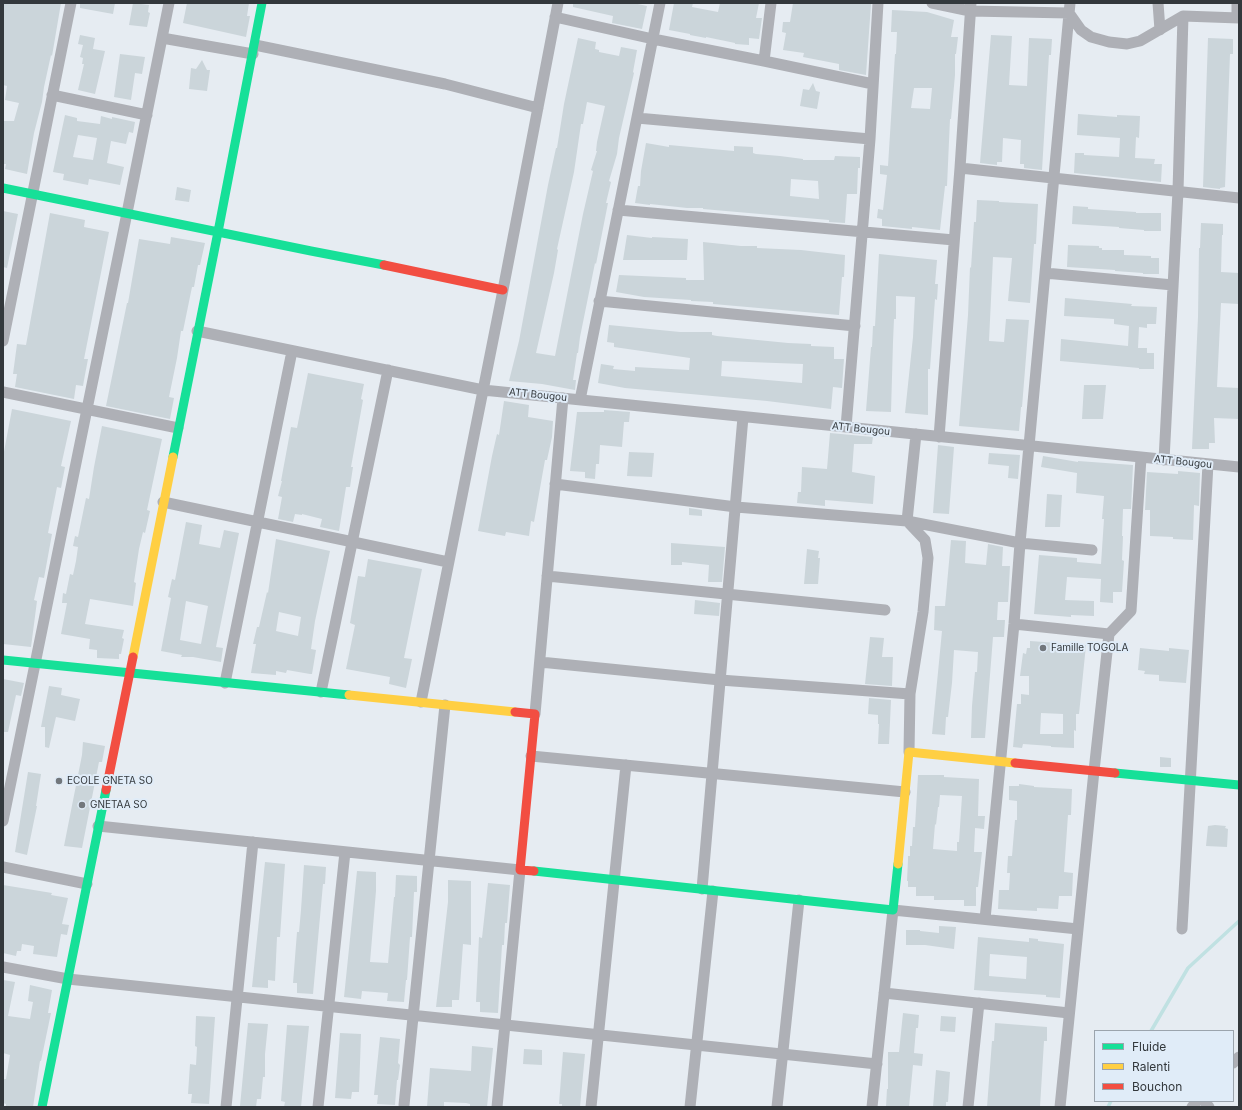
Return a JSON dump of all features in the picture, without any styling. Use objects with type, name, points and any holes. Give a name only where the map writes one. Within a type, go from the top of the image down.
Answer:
[{"type":"street","points":[[3,341],[71,3]]},
{"type":"street","points":[[3,821],[169,3]]},
{"type":"street","points":[[42,1107],[218,232],[262,3]]},
{"type":"street","points":[[420,702],[503,290],[558,3]]},
{"type":"street","points":[[580,400],[660,3]]},
{"type":"street","points":[[764,61],[771,3]]},
{"type":"street","points":[[846,427],[870,139],[878,3]]},
{"type":"street","points":[[932,3],[970,7],[1070,8]]},
{"type":"street","points":[[1158,3],[1160,30]]},
{"type":"street","points":[[1070,8],[1081,30],[1091,37],[1109,42],[1127,44],[1140,41],[1183,16],[1238,18],[1237,3]]},
{"type":"street","points":[[939,437],[960,168],[970,7]]},
{"type":"street","points":[[985,919],[1014,624],[1053,178],[1070,8]]},
{"type":"street","points":[[1164,460],[1174,285],[1183,16]]},
{"type":"street","points":[[555,17],[653,39],[873,84]]},
{"type":"street","points":[[162,38],[254,50],[445,84],[538,108]]},
{"type":"street","points":[[52,95],[147,115]]},
{"type":"street","points":[[637,118],[870,139]]},
{"type":"street","points":[[960,168],[1239,198]]},
{"type":"street","points":[[3,188],[408,269],[503,290]]},
{"type":"street","points":[[618,210],[954,240]]},
{"type":"street","points":[[1045,273],[1174,285]]},
{"type":"street","points":[[599,301],[855,326]]},
{"type":"street","name":"ATT Bougou","points":[[198,331],[482,390],[1239,468]]},
{"type":"street","points":[[225,683],[292,351]]},
{"type":"street","points":[[321,692],[388,370]]},
{"type":"street","points":[[3,392],[178,428]]},
{"type":"street","points":[[497,1107],[540,662],[562,398]]},
{"type":"street","points":[[690,1107],[697,1045],[707,890],[712,773],[743,416]]},
{"type":"street","points":[[872,1107],[909,752],[910,694],[923,612],[928,558],[925,540],[907,521],[916,434]]},
{"type":"street","points":[[1060,1107],[1109,634],[1131,611],[1142,458]]},
{"type":"street","points":[[1182,929],[1208,464]]},
{"type":"street","points":[[555,484],[736,506],[907,521],[1020,542],[1092,550]]},
{"type":"street","points":[[163,502],[448,562]]},
{"type":"street","points":[[547,576],[728,593],[885,610]]},
{"type":"street","points":[[1014,624],[1109,634]]},
{"type":"street","points":[[3,660],[535,714]]},
{"type":"street","points":[[540,662],[720,680],[910,694]]},
{"type":"street","points":[[404,1106],[445,705]]},
{"type":"street","points":[[909,752],[1239,785]]},
{"type":"street","points":[[531,756],[905,792]]},
{"type":"street","points":[[591,1107],[626,765]]},
{"type":"street","points":[[98,826],[1078,929]]},
{"type":"street","points":[[226,1107],[253,842]]},
{"type":"street","points":[[318,1107],[345,852]]},
{"type":"street","points":[[3,867],[87,884]]},
{"type":"street","points":[[777,1107],[799,900]]},
{"type":"street","points":[[3,967],[68,979],[877,1064]]},
{"type":"street","points":[[884,993],[1069,1013]]},
{"type":"street","points":[[968,1107],[979,1003]]},
{"type":"building","points":[[3,3],[61,3],[52,56],[51,55],[42,102],[34,133],[27,174],[5,169],[6,164],[3,164],[3,121],[14,121],[19,103],[5,100],[7,86],[3,85]]},
{"type":"building","points":[[80,3],[115,3],[113,14],[80,8]]},
{"type":"building","points":[[133,3],[149,5],[148,12],[150,13],[147,27],[129,25]]},
{"type":"building","points":[[187,3],[249,3],[247,16],[250,16],[246,37],[183,23]]},
{"type":"building","points":[[573,3],[633,3],[647,6],[642,29],[612,23],[613,16],[573,7]]},
{"type":"building","points":[[674,3],[693,3],[692,7],[718,12],[720,3],[759,3],[756,18],[762,18],[759,39],[749,38],[749,45],[735,44],[669,30]]},
{"type":"building","points":[[793,3],[871,4],[866,75],[839,70],[839,64],[803,57],[804,53],[783,50],[786,33],[782,32],[783,22],[790,22]]},
{"type":"building","points":[[892,10],[927,12],[954,20],[951,37],[958,37],[955,54],[955,75],[950,119],[947,186],[945,186],[940,230],[882,226],[882,219],[877,218],[878,209],[883,210],[887,175],[880,174],[880,165],[888,166],[897,32],[891,32]],"holes":[[[914,88],[932,88],[930,109],[911,108]]]},
{"type":"building","points":[[80,35],[95,38],[93,49],[105,51],[95,94],[78,90],[84,64],[82,64],[83,58],[80,57],[83,45],[78,44]]},
{"type":"building","points":[[991,35],[1012,36],[1009,85],[1027,86],[1029,38],[1052,39],[1051,55],[1049,55],[1042,170],[1024,168],[1024,164],[1020,164],[1021,140],[1003,138],[1002,162],[997,162],[997,165],[980,163]]},
{"type":"building","points":[[578,38],[596,42],[595,49],[599,50],[599,52],[619,56],[621,47],[637,50],[634,73],[619,138],[617,154],[609,181],[611,182],[606,203],[608,203],[577,353],[573,380],[576,380],[575,390],[542,384],[509,381],[519,341],[548,185],[557,148],[564,104]],"holes":[[[587,102],[605,106],[555,356],[536,353],[554,273],[557,249],[574,172],[581,124],[583,124]]]},
{"type":"building","points":[[1208,38],[1233,39],[1233,54],[1230,54],[1225,187],[1220,189],[1203,187]]},
{"type":"building","points":[[120,54],[145,57],[142,74],[135,73],[131,100],[114,97]]},
{"type":"building","points":[[202,60],[207,70],[210,70],[207,91],[189,89],[191,68],[196,69]]},
{"type":"building","points":[[813,83],[816,91],[820,92],[817,109],[800,106],[803,89],[809,90]]},
{"type":"building","points":[[1078,114],[1117,117],[1117,115],[1140,116],[1139,138],[1136,137],[1135,158],[1155,159],[1154,164],[1162,164],[1161,182],[1074,173],[1075,153],[1119,157],[1120,138],[1077,135]]},
{"type":"building","points":[[65,115],[77,118],[77,121],[100,124],[101,116],[135,122],[133,133],[129,132],[126,144],[111,141],[107,163],[124,167],[120,185],[89,179],[88,185],[63,180],[64,174],[53,172]],"holes":[[[78,135],[97,138],[93,160],[73,157]]]},
{"type":"building","points":[[646,143],[669,147],[669,145],[734,151],[734,146],[753,147],[753,153],[756,154],[803,160],[834,160],[835,156],[860,157],[857,194],[847,194],[845,223],[829,222],[829,220],[703,208],[635,203],[638,186],[640,186]],"holes":[[[791,179],[818,181],[819,199],[790,196]]]},
{"type":"building","points":[[177,187],[191,190],[189,202],[175,200]]},
{"type":"building","points":[[977,200],[1038,204],[1036,244],[1034,244],[1030,303],[1008,301],[1012,258],[993,257],[989,341],[1004,342],[1006,319],[1029,320],[1019,431],[959,426],[968,315],[970,267],[971,268]]},
{"type":"building","points":[[1073,206],[1088,207],[1088,209],[1136,213],[1161,213],[1161,231],[1144,231],[1119,227],[1072,224]]},
{"type":"building","points":[[3,211],[18,214],[7,268],[3,267]]},
{"type":"building","points":[[50,213],[85,220],[84,227],[109,232],[84,359],[88,359],[83,386],[76,385],[74,399],[15,387],[17,374],[13,374],[17,344],[26,345]]},
{"type":"building","points":[[1201,223],[1223,224],[1221,272],[1239,273],[1239,304],[1221,303],[1217,387],[1239,388],[1239,419],[1214,418],[1215,443],[1209,443],[1209,449],[1192,449],[1198,317],[1199,248]]},
{"type":"building","points":[[627,235],[652,238],[688,239],[687,260],[623,260]]},
{"type":"building","points":[[171,237],[205,243],[200,265],[198,265],[194,287],[192,287],[183,331],[181,331],[169,397],[174,398],[170,419],[106,406],[128,303],[139,239],[170,244]]},
{"type":"building","points":[[703,242],[845,255],[839,315],[713,304],[713,302],[644,297],[616,292],[619,275],[704,280]]},
{"type":"building","points":[[1068,245],[1099,246],[1102,250],[1124,250],[1124,255],[1151,256],[1151,258],[1159,258],[1159,274],[1143,274],[1115,270],[1067,267]]},
{"type":"building","points":[[879,254],[937,260],[935,284],[938,284],[937,300],[935,299],[930,369],[928,369],[928,415],[905,413],[913,337],[915,297],[896,296],[891,412],[866,411],[873,326],[875,326]]},
{"type":"building","points":[[1065,298],[1132,304],[1131,306],[1157,307],[1156,324],[1147,324],[1147,328],[1139,327],[1138,348],[1147,348],[1147,353],[1154,353],[1154,369],[1139,369],[1060,361],[1061,339],[1128,346],[1129,326],[1114,324],[1114,319],[1064,316]]},
{"type":"building","points":[[609,325],[680,332],[712,332],[712,335],[717,336],[834,347],[834,359],[844,359],[842,388],[833,387],[831,409],[767,401],[625,388],[598,383],[601,364],[614,366],[613,369],[635,371],[635,367],[689,370],[690,358],[614,347],[614,343],[607,342]],"holes":[[[722,361],[803,364],[802,383],[721,376]]]},
{"type":"building","points":[[308,373],[364,384],[361,399],[363,400],[351,467],[353,467],[350,487],[346,487],[339,531],[320,527],[322,519],[302,514],[295,514],[293,522],[278,519],[282,497],[278,496],[291,427],[297,428]]},
{"type":"building","points":[[1084,385],[1106,385],[1103,419],[1082,419]]},
{"type":"building","points":[[504,401],[529,405],[528,417],[553,421],[552,437],[547,460],[545,460],[534,522],[531,521],[529,536],[506,532],[505,536],[478,531],[492,456],[497,434],[499,435]]},
{"type":"building","points":[[12,409],[71,421],[61,466],[65,467],[61,488],[57,487],[48,533],[52,534],[44,578],[39,577],[34,600],[37,601],[31,647],[3,644],[3,457]]},
{"type":"building","points":[[604,410],[630,412],[629,422],[624,422],[622,447],[600,445],[599,464],[596,464],[595,479],[585,478],[585,472],[570,471],[577,412],[604,412]]},
{"type":"building","points":[[102,426],[162,439],[147,510],[150,511],[145,533],[143,532],[139,549],[134,582],[136,583],[133,606],[90,599],[85,624],[124,630],[122,638],[124,639],[121,654],[119,654],[119,659],[97,658],[97,650],[89,649],[90,639],[61,634],[67,603],[62,603],[63,593],[66,594],[70,574],[73,575],[78,547],[73,546],[75,536],[78,537],[86,498],[89,499]]},
{"type":"building","points":[[830,433],[873,437],[872,444],[854,444],[852,472],[875,476],[873,504],[825,500],[825,506],[797,503],[798,492],[801,492],[802,467],[827,469]]},
{"type":"building","points":[[938,445],[954,447],[949,514],[933,513]]},
{"type":"building","points":[[629,452],[654,453],[652,477],[627,476]]},
{"type":"building","points":[[989,453],[1020,455],[1018,479],[1008,478],[1009,466],[988,464]]},
{"type":"building","points":[[1043,456],[1078,462],[1133,465],[1131,509],[1123,509],[1122,560],[1124,561],[1122,592],[1113,592],[1113,603],[1100,602],[1101,579],[1067,577],[1065,600],[1094,601],[1094,616],[1071,615],[1071,617],[1034,614],[1039,555],[1077,558],[1077,562],[1101,564],[1104,519],[1102,519],[1104,496],[1076,493],[1077,473],[1041,467]]},
{"type":"building","points":[[1178,471],[1200,473],[1199,506],[1194,505],[1193,540],[1150,536],[1150,510],[1145,510],[1147,472],[1178,474]]},
{"type":"building","points":[[1047,494],[1062,495],[1060,527],[1045,527]]},
{"type":"building","points":[[689,508],[702,510],[702,516],[689,515]]},
{"type":"building","points":[[186,522],[202,525],[199,544],[220,548],[224,530],[239,533],[216,647],[223,648],[221,662],[193,657],[181,657],[182,655],[161,651],[171,598],[168,597],[172,579],[175,580]],"holes":[[[186,601],[208,606],[201,644],[180,640]]]},
{"type":"building","points":[[276,539],[330,551],[315,621],[311,649],[316,650],[312,674],[287,670],[286,673],[276,671],[276,675],[251,673],[256,644],[253,644],[257,627],[259,627],[267,592],[268,593]],"holes":[[[279,612],[301,617],[298,636],[276,631]]]},
{"type":"building","points":[[951,540],[966,541],[965,563],[986,565],[988,544],[1003,547],[1002,566],[1010,566],[1008,602],[998,602],[997,620],[1005,620],[1004,637],[993,637],[985,738],[971,738],[972,706],[975,672],[977,672],[978,652],[954,650],[952,683],[948,717],[946,717],[945,735],[932,734],[942,631],[934,630],[935,606],[945,606]]},
{"type":"building","points":[[671,543],[725,547],[722,582],[708,582],[709,565],[682,562],[682,565],[671,565]]},
{"type":"building","points":[[807,549],[819,551],[818,558],[820,558],[818,584],[804,584]]},
{"type":"building","points":[[368,559],[422,569],[404,658],[412,659],[406,688],[389,684],[390,677],[346,669],[355,625],[350,623],[358,576],[365,577]]},
{"type":"building","points":[[695,600],[720,603],[719,616],[694,614]]},
{"type":"building","points":[[870,637],[884,638],[882,657],[893,657],[892,686],[865,684]]},
{"type":"building","points":[[1030,641],[1086,645],[1079,714],[1076,714],[1076,731],[1074,730],[1074,748],[1023,744],[1022,748],[1013,747],[1017,704],[1021,704],[1021,694],[1029,695],[1029,676],[1020,676],[1023,653],[1026,654],[1027,648],[1030,648]],"holes":[[[1041,713],[1063,714],[1063,734],[1040,734]]]},
{"type":"building","points":[[1140,648],[1169,651],[1169,648],[1189,650],[1186,683],[1159,681],[1159,675],[1144,674],[1145,671],[1138,670]]},
{"type":"building","points":[[3,679],[24,683],[21,696],[16,695],[8,732],[3,732]]},
{"type":"building","points":[[49,686],[62,688],[61,695],[80,699],[75,721],[56,717],[49,748],[45,747],[45,727],[41,727]]},
{"type":"building","points":[[869,698],[891,700],[889,744],[878,744],[878,715],[868,714]]},
{"type":"building","name":"GNETAA SO","points":[[83,742],[105,746],[102,762],[99,762],[82,848],[64,846],[82,755]]},
{"type":"building","points":[[1160,757],[1171,758],[1171,767],[1160,767]]},
{"type":"building","points":[[28,772],[41,774],[37,806],[27,855],[15,852]]},
{"type":"building","points":[[918,775],[944,775],[944,777],[979,779],[978,816],[985,816],[984,829],[975,828],[974,852],[982,852],[978,887],[976,887],[976,906],[964,906],[964,900],[934,900],[934,896],[916,896],[916,887],[908,887],[908,856],[910,856],[910,846],[912,846],[913,827],[915,827]],"holes":[[[940,795],[962,796],[957,851],[933,849],[935,824],[936,825]]]},
{"type":"building","points":[[1019,784],[1034,787],[1072,789],[1071,815],[1068,815],[1064,872],[1073,873],[1072,896],[1059,896],[1058,909],[1037,908],[1037,911],[998,909],[999,890],[1009,890],[1010,873],[1007,873],[1008,856],[1012,856],[1015,820],[1017,820],[1017,801],[1009,800],[1009,786],[1019,786]]},
{"type":"building","points":[[1208,826],[1226,826],[1225,828],[1228,829],[1227,847],[1206,846]]},
{"type":"building","points":[[265,862],[285,864],[280,937],[277,937],[275,981],[268,980],[268,988],[252,987]]},
{"type":"building","points":[[304,865],[326,867],[325,884],[323,884],[313,994],[297,993],[297,983],[293,983],[297,932],[299,932]]},
{"type":"building","points":[[357,871],[376,872],[376,891],[370,962],[388,963],[396,875],[417,876],[417,892],[414,892],[412,937],[410,937],[404,1002],[387,1001],[388,993],[362,991],[361,999],[344,997]]},
{"type":"building","points":[[448,880],[471,881],[471,945],[463,944],[459,1000],[452,1000],[452,1007],[436,1007],[448,902]]},
{"type":"building","points":[[488,883],[510,885],[507,923],[505,923],[504,945],[502,945],[498,1013],[480,1012],[480,1002],[476,1002],[479,937],[482,938]]},
{"type":"building","points":[[3,885],[52,893],[51,895],[68,898],[62,924],[69,925],[67,935],[61,934],[57,957],[33,954],[34,946],[22,944],[21,951],[17,951],[16,956],[3,953]]},
{"type":"building","points":[[939,926],[956,927],[954,949],[925,945],[906,945],[906,930],[920,930],[939,933]]},
{"type":"building","points":[[978,937],[1029,942],[1029,938],[1038,939],[1038,941],[1064,944],[1060,998],[1046,997],[1046,995],[974,990]],"holes":[[[990,954],[1027,957],[1026,979],[989,976]]]},
{"type":"building","points":[[3,980],[15,982],[8,1016],[30,1019],[33,1002],[28,1001],[30,985],[52,990],[48,1013],[51,1013],[40,1061],[33,1107],[6,1107],[6,1104],[3,1103],[3,1079],[6,1079],[10,1055],[3,1053]]},
{"type":"building","points":[[903,1013],[919,1015],[918,1028],[916,1028],[914,1053],[923,1054],[922,1066],[913,1065],[909,1107],[886,1107],[888,1089],[888,1052],[899,1052]]},
{"type":"building","points":[[196,1016],[215,1017],[209,1104],[191,1103],[192,1094],[188,1094],[190,1064],[196,1065]]},
{"type":"building","points":[[941,1016],[956,1017],[955,1032],[940,1031]]},
{"type":"building","points":[[248,1023],[268,1024],[265,1054],[265,1077],[263,1077],[261,1099],[257,1099],[256,1107],[240,1106]]},
{"type":"building","points":[[995,1023],[1047,1027],[1047,1041],[1044,1041],[1040,1107],[987,1107],[992,1041],[994,1041]]},
{"type":"building","points":[[287,1025],[309,1026],[301,1107],[284,1107],[285,1102],[281,1101]]},
{"type":"building","points":[[340,1033],[361,1034],[359,1092],[352,1092],[351,1099],[335,1098]]},
{"type":"building","points":[[380,1037],[400,1039],[398,1063],[400,1065],[395,1105],[377,1104],[378,1095],[374,1095]]},
{"type":"building","points":[[472,1046],[493,1048],[487,1107],[470,1107],[470,1104],[466,1103],[444,1102],[444,1107],[427,1107],[430,1068],[471,1071]]},
{"type":"building","points":[[524,1049],[542,1050],[542,1065],[523,1064]]},
{"type":"building","points":[[563,1052],[585,1054],[580,1107],[562,1107],[562,1104],[559,1104]]},
{"type":"building","points":[[936,1070],[950,1072],[948,1102],[946,1102],[946,1107],[933,1107]]},
{"type":"waterway","points":[[1152,1030],[1188,968],[1239,921]]},
{"type":"waterway","points":[[1108,1107],[1110,1102]]},
{"type":"traffic: fast","points":[[173,457],[262,3]]},
{"type":"traffic: fast","points":[[3,188],[384,265]]},
{"type":"traffic: fast","points":[[3,660],[349,695]]},
{"type":"traffic: fast","points":[[1115,773],[1239,785]]},
{"type":"traffic: fast","points":[[42,1107],[106,790]]},
{"type":"traffic: fast","points":[[534,871],[893,910],[898,864]]},
{"type":"traffic: slow","points":[[133,657],[173,457]]},
{"type":"traffic: slow","points":[[349,695],[515,712]]},
{"type":"traffic: slow","points":[[898,864],[909,752],[1015,763]]},
{"type":"traffic: jam","points":[[384,265],[503,290]]},
{"type":"traffic: jam","points":[[106,790],[133,657]]},
{"type":"traffic: jam","points":[[515,712],[535,714],[520,870],[534,871]]},
{"type":"traffic: jam","points":[[1015,763],[1115,773]]},
{"type":"place","name":"Famille TOGOLA","points":[[1043,648]]},
{"type":"place","name":"ECOLE GNETA SO","points":[[59,781]]},
{"type":"place","name":"GNETAA SO","points":[[82,805]]}]
